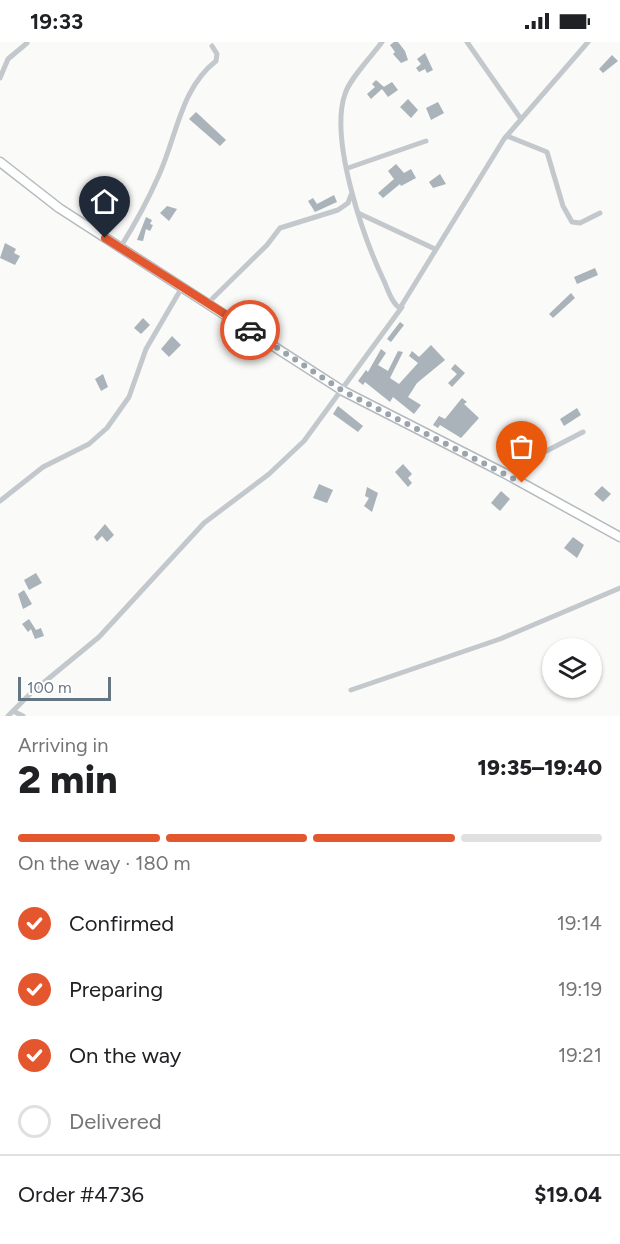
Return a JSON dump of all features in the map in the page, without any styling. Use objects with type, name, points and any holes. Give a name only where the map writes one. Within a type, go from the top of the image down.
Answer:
[{"type":"main road","points":[[0,162],[59,208],[181,289],[343,391],[504,473],[620,537]]},
{"type":"street","points":[[382,42],[345,93],[342,142],[351,195],[374,260],[394,302],[398,308],[402,307]]},
{"type":"street","points":[[467,42],[521,120]]},
{"type":"street","points":[[10,713],[99,637],[204,523],[287,459],[343,391],[402,307],[435,249],[507,136],[588,42]]},
{"type":"street","points":[[0,78],[8,59],[27,43]]},
{"type":"street","points":[[120,248],[159,176],[188,96],[206,67],[216,61],[217,51],[212,46]]},
{"type":"street","points":[[507,136],[546,149],[563,206],[572,222],[580,223],[600,213]]},
{"type":"street","points":[[348,168],[426,141]]},
{"type":"street","points":[[207,304],[267,245],[280,228],[338,210],[348,203],[351,195]]},
{"type":"street","points":[[358,213],[435,249]]},
{"type":"street","points":[[0,501],[43,468],[89,444],[107,428],[129,397],[146,349],[181,289]]},
{"type":"street","points":[[504,473],[583,432]]},
{"type":"street","points":[[351,690],[500,639],[620,588]]},
{"type":"street","points":[[10,713],[23,716]]},
{"type":"building","points":[[398,42],[405,51],[408,60],[401,63],[393,54],[395,52],[390,45]]},
{"type":"building","points":[[425,53],[433,70],[427,73],[425,69],[419,72],[416,68],[421,64],[417,59]]},
{"type":"building","points":[[612,55],[618,61],[603,73],[599,69]]},
{"type":"building","points":[[376,80],[384,87],[392,82],[398,90],[388,97],[382,89],[371,99],[367,94],[375,87],[372,84]]},
{"type":"building","points":[[408,99],[418,110],[411,118],[400,107]]},
{"type":"building","points":[[438,102],[444,113],[431,120],[426,108]]},
{"type":"building","points":[[196,112],[226,140],[220,146],[189,119]]},
{"type":"building","points":[[396,164],[404,173],[411,169],[416,178],[401,186],[400,184],[383,198],[378,193],[394,179],[388,171]]},
{"type":"building","points":[[440,174],[446,184],[433,188],[429,182]]},
{"type":"building","points":[[334,195],[337,202],[315,212],[308,201],[313,198],[317,204]]},
{"type":"building","points":[[167,206],[177,209],[169,221],[160,213]]},
{"type":"building","points":[[146,217],[152,220],[150,224],[153,225],[150,231],[146,229],[143,241],[137,240]]},
{"type":"building","points":[[5,243],[16,249],[14,253],[20,256],[15,265],[0,258]]},
{"type":"building","points":[[595,268],[598,275],[577,284],[574,277]]},
{"type":"building","points":[[571,293],[575,298],[553,318],[549,314]]},
{"type":"building","points":[[143,318],[150,325],[141,334],[134,328]]},
{"type":"building","points":[[400,322],[404,325],[391,342],[387,339]]},
{"type":"building","points":[[172,336],[181,345],[169,357],[161,349]]},
{"type":"building","points":[[431,345],[445,360],[417,383],[408,397],[421,405],[414,414],[393,397],[390,402],[365,382],[363,385],[358,381],[366,370],[368,372],[381,349],[386,353],[378,365],[388,371],[398,351],[403,352],[390,378],[399,384],[418,363],[409,356],[412,351],[419,357]]},
{"type":"building","points":[[455,364],[465,373],[452,387],[448,383],[457,374],[451,369]]},
{"type":"building","points":[[103,374],[108,387],[101,391],[95,379]]},
{"type":"building","points":[[462,398],[467,402],[464,404],[479,418],[461,438],[440,425],[438,428],[433,425],[439,416],[445,419]]},
{"type":"building","points":[[338,406],[363,426],[358,432],[333,414]]},
{"type":"building","points":[[577,408],[581,415],[564,426],[560,419]]},
{"type":"building","points":[[403,464],[412,474],[408,478],[412,483],[408,487],[395,472]]},
{"type":"building","points":[[319,484],[333,490],[327,503],[313,498]]},
{"type":"building","points":[[602,486],[611,494],[603,502],[594,494]]},
{"type":"building","points":[[367,487],[378,493],[372,512],[364,506],[369,498],[365,496]]},
{"type":"building","points":[[501,491],[510,499],[500,511],[491,503]]},
{"type":"building","points":[[105,524],[114,535],[107,542],[102,536],[97,541],[94,537]]},
{"type":"building","points":[[573,537],[584,545],[577,558],[564,548]]},
{"type":"building","points":[[36,573],[42,583],[29,590],[24,580]]},
{"type":"building","points":[[24,590],[32,604],[23,609],[18,594]]},
{"type":"building","points":[[29,619],[36,630],[41,628],[44,636],[35,639],[31,629],[28,632],[22,624]]},
{"type":"way so far","points":[[250,330],[343,391],[522,483]]},
{"type":"route","points":[[105,238],[183,290],[250,330]]}]
